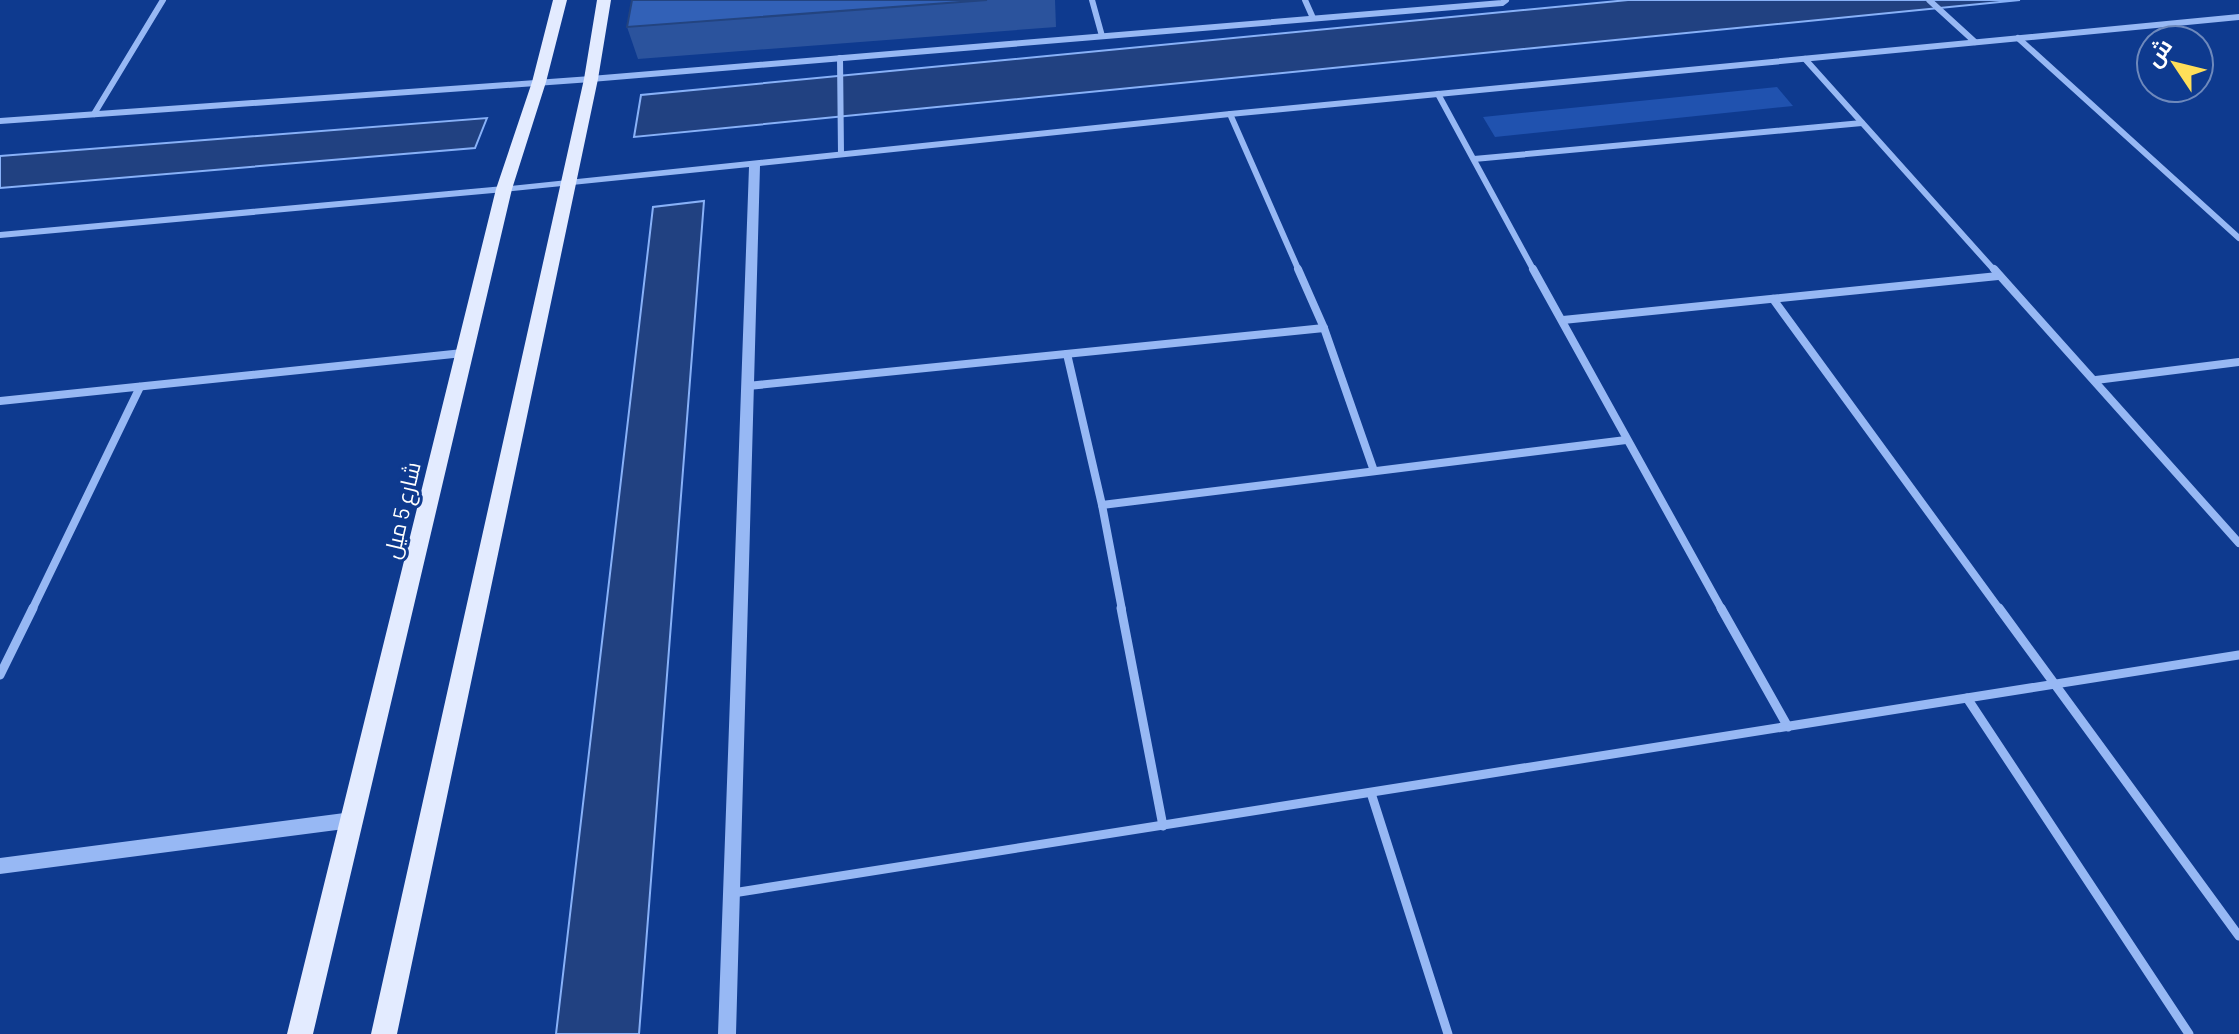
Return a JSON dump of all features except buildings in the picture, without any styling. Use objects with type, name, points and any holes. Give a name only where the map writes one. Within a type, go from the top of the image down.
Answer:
[{"type":"main road","name":"شارع 5 ميل","points":[[300,1034],[504,189],[539,82],[560,0]]},
{"type":"main road","points":[[384,1034],[591,79],[604,0]]},
{"type":"street","points":[[94,114],[163,0]]},
{"type":"street","points":[[1092,0],[1102,36]]},
{"type":"street","points":[[1305,0],[1313,18]]},
{"type":"street","points":[[0,121],[591,79],[1502,3],[1506,0]]},
{"type":"street","points":[[1929,0],[1975,42]]},
{"type":"street","points":[[0,235],[504,189],[1230,114],[2237,19]]},
{"type":"street","points":[[2018,38],[2239,238]]},
{"type":"street","points":[[840,58],[841,154]]},
{"type":"street","points":[[1805,59],[2239,543]]},
{"type":"street","points":[[1438,94],[1626,440],[1788,727]]},
{"type":"street","points":[[1230,114],[1324,328],[1374,471]]},
{"type":"street","points":[[1474,159],[1862,123]]},
{"type":"street","points":[[727,1034],[755,162]]},
{"type":"street","points":[[1563,320],[1998,276]]},
{"type":"street","points":[[1773,299],[2239,936]]},
{"type":"street","points":[[748,386],[1324,328]]},
{"type":"street","points":[[0,401],[463,353]]},
{"type":"street","points":[[1067,354],[1102,505],[1163,826]]},
{"type":"street","points":[[2096,380],[2239,362]]},
{"type":"street","points":[[0,675],[140,387]]},
{"type":"street","points":[[1102,505],[1626,440]]},
{"type":"street","points":[[732,893],[2239,655]]},
{"type":"street","points":[[1967,698],[2189,1034]]},
{"type":"street","points":[[1371,793],[1448,1034]]},
{"type":"street","points":[[0,866],[352,820]]},
{"type":"shaded area","points":[[1628,0],[2020,0],[634,137],[641,95]]},
{"type":"shaded area","points":[[1777,87],[1793,106],[1495,137],[1483,117]]},
{"type":"shaded area","points":[[487,118],[475,148],[0,188],[0,156]]},
{"type":"shaded area","points":[[704,201],[639,1034],[556,1034],[653,207]]}]
